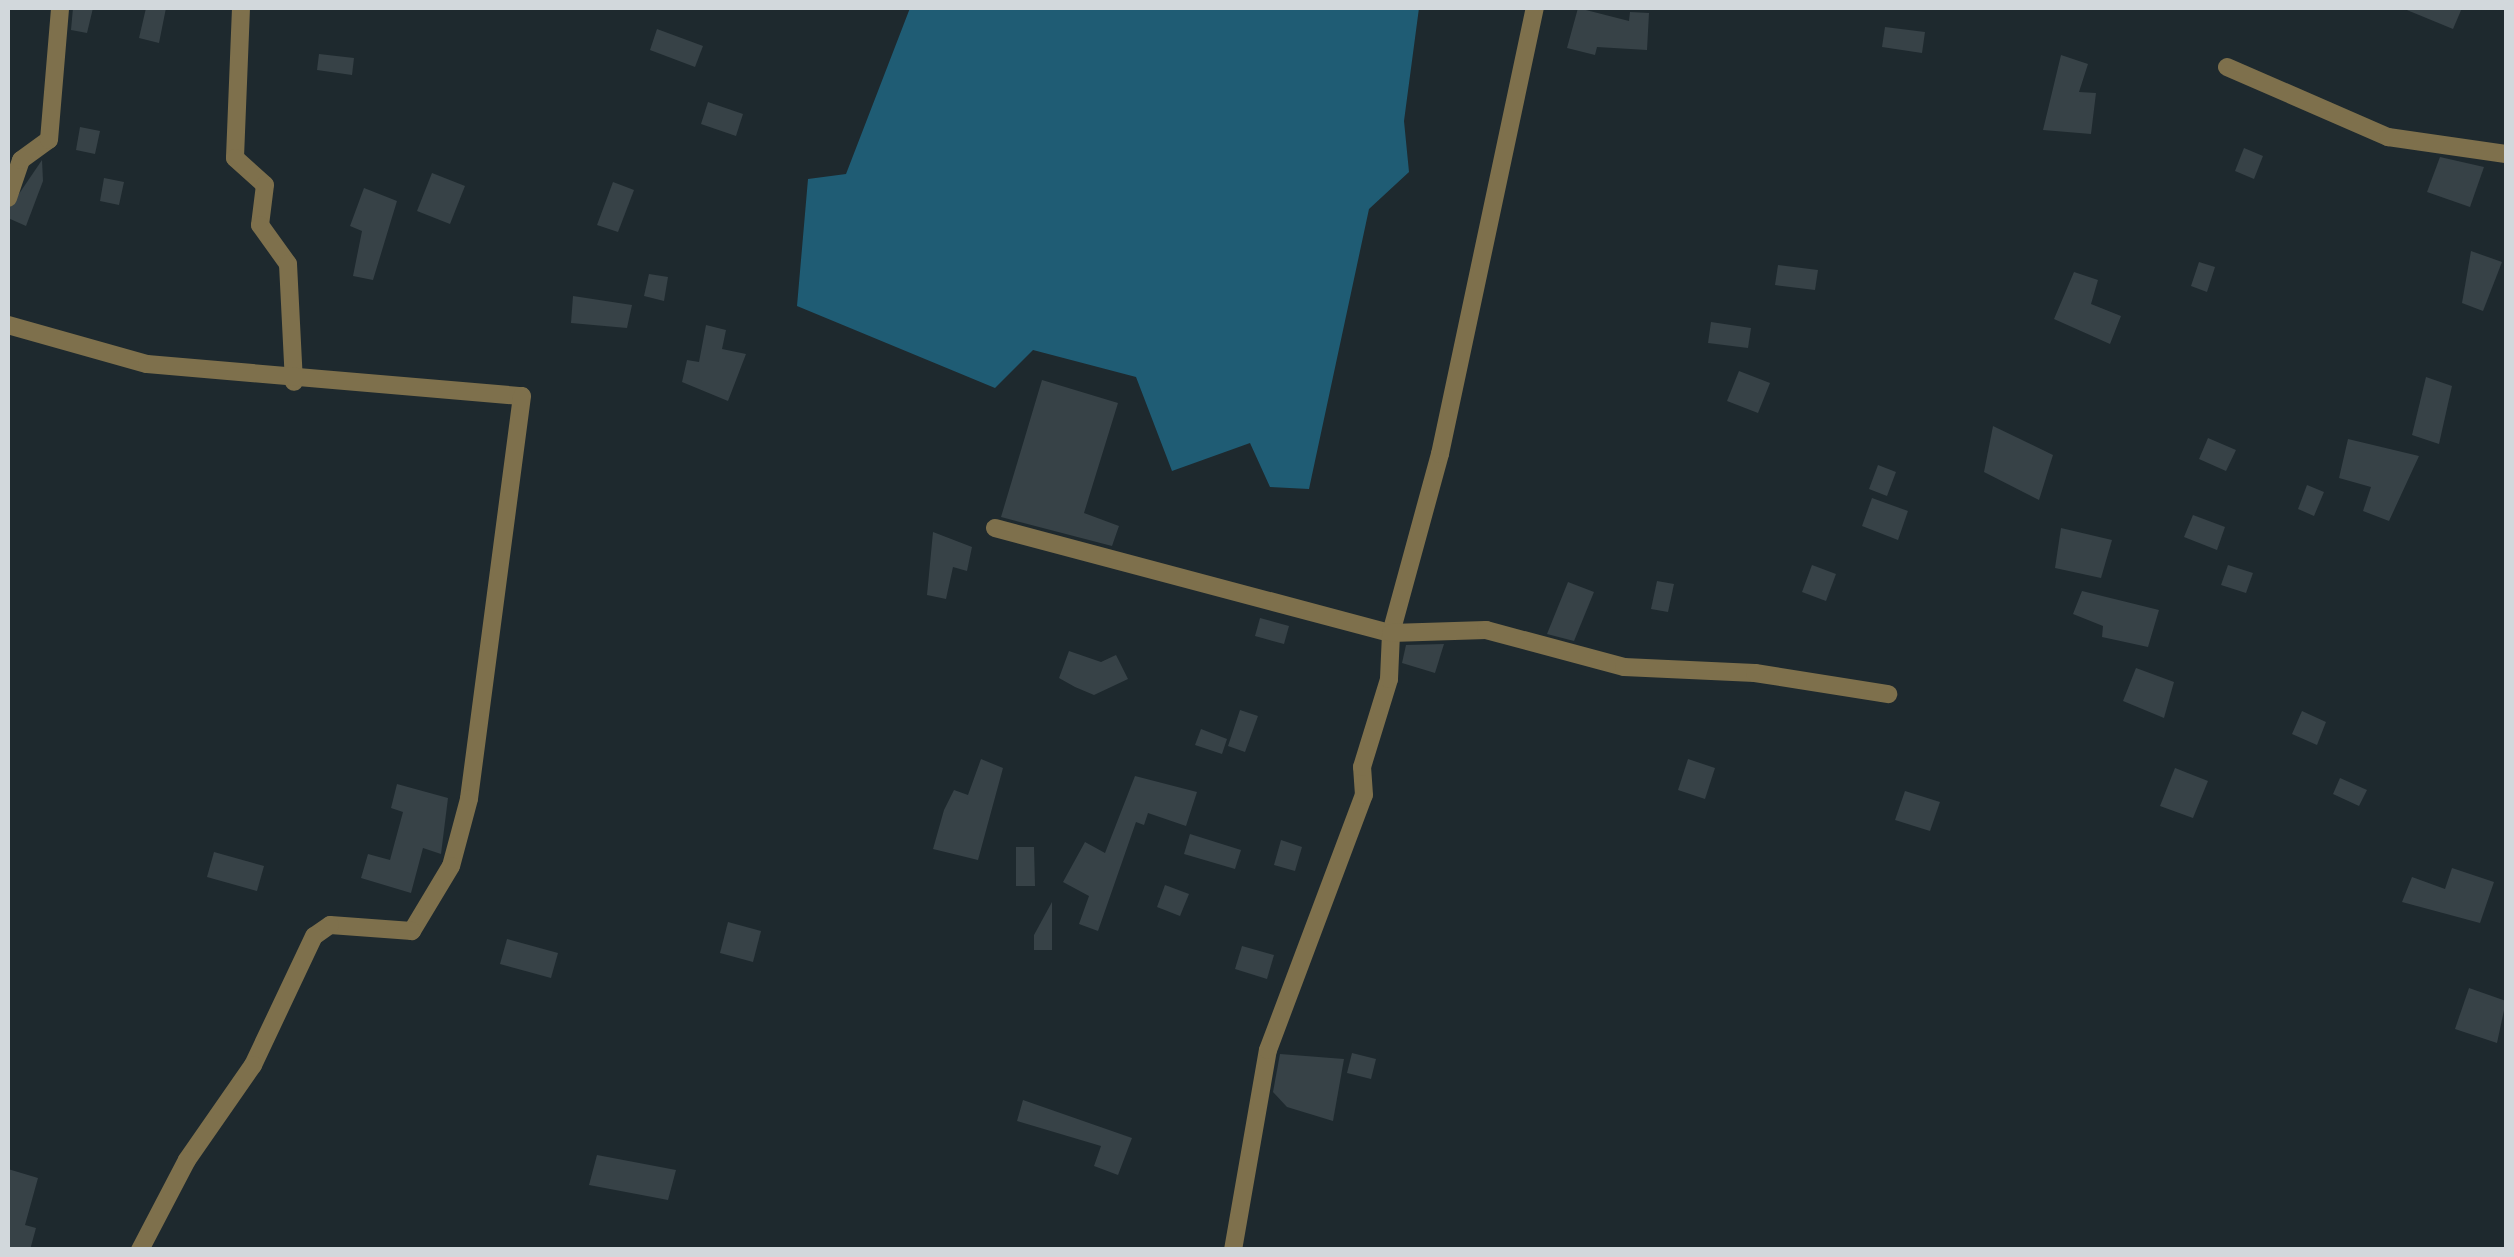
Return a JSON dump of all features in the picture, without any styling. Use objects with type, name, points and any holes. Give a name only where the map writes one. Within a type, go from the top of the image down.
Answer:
[{"type":"street","points":[[8,198],[21,160],[50,140],[60,8]]},
{"type":"street","points":[[241,8],[235,158],[265,185],[260,225],[288,264],[294,382]]},
{"type":"street","points":[[1233,1250],[1268,1050],[1364,795],[1362,768],[1389,678],[1391,633],[1440,454],[1535,8]]},
{"type":"street","points":[[2227,67],[2388,137],[2506,154]]},
{"type":"street","points":[[8,325],[147,364],[294,382],[522,396],[469,799],[451,866],[412,931],[330,925],[314,936],[254,1065],[187,1160],[140,1250]]},
{"type":"street","points":[[996,528],[1391,633],[1486,630],[1624,668],[1756,673],[1888,694]]},
{"type":"water","points":[[910,8],[1419,8],[1404,121],[1409,172],[1369,209],[1309,489],[1270,487],[1250,443],[1172,471],[1136,377],[1033,350],[995,388],[797,306],[808,179],[846,174]]},
{"type":"building","points":[[73,8],[93,8],[87,33],[71,30]]},
{"type":"building","points":[[146,8],[166,8],[159,43],[139,38]]},
{"type":"building","points":[[1578,8],[1629,21],[1630,12],[1649,13],[1647,50],[1597,47],[1595,55],[1567,48]]},
{"type":"building","points":[[2402,8],[2462,8],[2453,29]]},
{"type":"building","points":[[1885,27],[1925,32],[1922,53],[1882,47]]},
{"type":"building","points":[[657,29],[703,46],[695,67],[650,50]]},
{"type":"building","points":[[319,54],[354,58],[352,75],[317,70]]},
{"type":"building","points":[[2061,55],[2088,64],[2079,92],[2096,93],[2091,134],[2043,130]]},
{"type":"building","points":[[708,102],[743,114],[736,136],[701,124]]},
{"type":"building","points":[[80,127],[100,131],[95,154],[76,150]]},
{"type":"building","points":[[2244,148],[2263,156],[2254,179],[2235,171]]},
{"type":"building","points":[[2440,157],[2484,167],[2470,207],[2427,192]]},
{"type":"building","points":[[42,160],[43,181],[26,226],[8,218],[8,210]]},
{"type":"building","points":[[432,173],[465,186],[450,224],[417,211]]},
{"type":"building","points":[[104,178],[124,182],[119,205],[100,201]]},
{"type":"building","points":[[613,182],[634,190],[618,232],[597,225]]},
{"type":"building","points":[[364,188],[397,201],[373,280],[353,276],[362,231],[350,226]]},
{"type":"building","points":[[2471,251],[2502,262],[2483,311],[2462,303]]},
{"type":"building","points":[[2199,262],[2215,267],[2207,292],[2191,286]]},
{"type":"building","points":[[1778,265],[1818,270],[1815,290],[1775,285]]},
{"type":"building","points":[[2074,272],[2098,280],[2091,304],[2121,316],[2110,344],[2054,319]]},
{"type":"building","points":[[649,274],[668,277],[664,301],[644,296]]},
{"type":"building","points":[[573,296],[632,305],[627,328],[571,323]]},
{"type":"building","points":[[1711,322],[1751,328],[1748,348],[1708,343]]},
{"type":"building","points":[[706,325],[726,330],[722,349],[746,354],[728,401],[682,382],[687,360],[699,362]]},
{"type":"building","points":[[1739,371],[1770,383],[1758,413],[1727,401]]},
{"type":"building","points":[[2426,377],[2452,386],[2439,444],[2412,435]]},
{"type":"building","points":[[1042,380],[1118,403],[1084,513],[1119,526],[1112,546],[1001,517]]},
{"type":"building","points":[[1993,426],[2053,455],[2039,500],[1984,472]]},
{"type":"building","points":[[2208,438],[2236,450],[2226,471],[2199,459]]},
{"type":"building","points":[[2348,439],[2419,456],[2389,521],[2363,511],[2371,487],[2339,478]]},
{"type":"building","points":[[1878,465],[1896,472],[1887,496],[1869,489]]},
{"type":"building","points":[[2307,485],[2324,492],[2314,516],[2298,509]]},
{"type":"building","points":[[1872,498],[1908,511],[1898,540],[1862,526]]},
{"type":"building","points":[[2193,515],[2225,527],[2217,550],[2184,537]]},
{"type":"building","points":[[2061,528],[2112,540],[2101,578],[2055,568]]},
{"type":"building","points":[[933,532],[972,547],[967,571],[953,567],[946,599],[927,595]]},
{"type":"building","points":[[1812,565],[1836,574],[1826,601],[1802,592]]},
{"type":"building","points":[[2228,565],[2253,573],[2246,593],[2221,585]]},
{"type":"building","points":[[1657,581],[1674,584],[1668,612],[1651,609]]},
{"type":"building","points":[[1568,582],[1594,592],[1574,641],[1547,634]]},
{"type":"building","points":[[2082,591],[2159,610],[2148,647],[2102,637],[2103,626],[2073,614]]},
{"type":"building","points":[[1260,618],[1289,626],[1284,644],[1255,636]]},
{"type":"building","points":[[1444,644],[1435,673],[1402,663],[1406,645]]},
{"type":"building","points":[[1069,651],[1101,662],[1116,655],[1128,679],[1094,695],[1075,687],[1059,678]]},
{"type":"building","points":[[2136,668],[2174,682],[2164,718],[2123,701]]},
{"type":"building","points":[[1240,710],[1258,716],[1245,752],[1228,746]]},
{"type":"building","points":[[2302,711],[2326,722],[2317,745],[2292,734]]},
{"type":"building","points":[[1201,729],[1227,739],[1222,754],[1195,745]]},
{"type":"building","points":[[981,759],[1003,768],[978,860],[933,849],[954,790],[968,795]]},
{"type":"building","points":[[1688,759],[1715,768],[1705,799],[1678,790]]},
{"type":"building","points":[[2175,768],[2208,781],[2193,818],[2160,806]]},
{"type":"building","points":[[1135,776],[1197,792],[1186,826],[1148,813],[1144,825],[1136,822],[1098,931],[1079,924],[1089,896],[1063,882],[1085,842],[1105,853]]},
{"type":"building","points":[[2340,778],[2367,790],[2359,806],[2333,794]]},
{"type":"building","points":[[397,784],[448,798],[441,854],[423,848],[411,893],[361,878],[368,854],[390,860],[403,812],[391,808]]},
{"type":"building","points":[[1905,791],[1940,802],[1930,831],[1895,820]]},
{"type":"building","points":[[1190,834],[1241,850],[1235,869],[1184,854]]},
{"type":"building","points":[[1281,840],[1302,847],[1295,871],[1274,865]]},
{"type":"building","points":[[1016,847],[1034,847],[1035,886],[1016,886]]},
{"type":"building","points":[[214,852],[264,866],[257,891],[207,877]]},
{"type":"building","points":[[2452,868],[2494,882],[2480,923],[2402,902],[2412,877],[2445,889]]},
{"type":"building","points":[[1165,885],[1189,894],[1180,916],[1157,907]]},
{"type":"building","points":[[1052,902],[1052,950],[1034,950],[1034,935]]},
{"type":"building","points":[[728,922],[761,931],[753,962],[720,953]]},
{"type":"building","points":[[507,939],[558,953],[551,978],[500,964]]},
{"type":"building","points":[[1242,946],[1274,955],[1267,979],[1235,969]]},
{"type":"building","points":[[2469,988],[2506,1001],[2497,1043],[2455,1029]]},
{"type":"building","points":[[1352,1053],[1376,1059],[1371,1079],[1347,1073]]},
{"type":"building","points":[[1280,1054],[1344,1059],[1333,1121],[1287,1107],[1273,1092]]},
{"type":"building","points":[[1023,1100],[1132,1138],[1118,1175],[1094,1166],[1101,1146],[1017,1121]]},
{"type":"building","points":[[597,1155],[676,1170],[668,1200],[589,1185]]},
{"type":"building","points":[[8,1169],[38,1178],[25,1225],[36,1228],[30,1250],[8,1250]]}]
